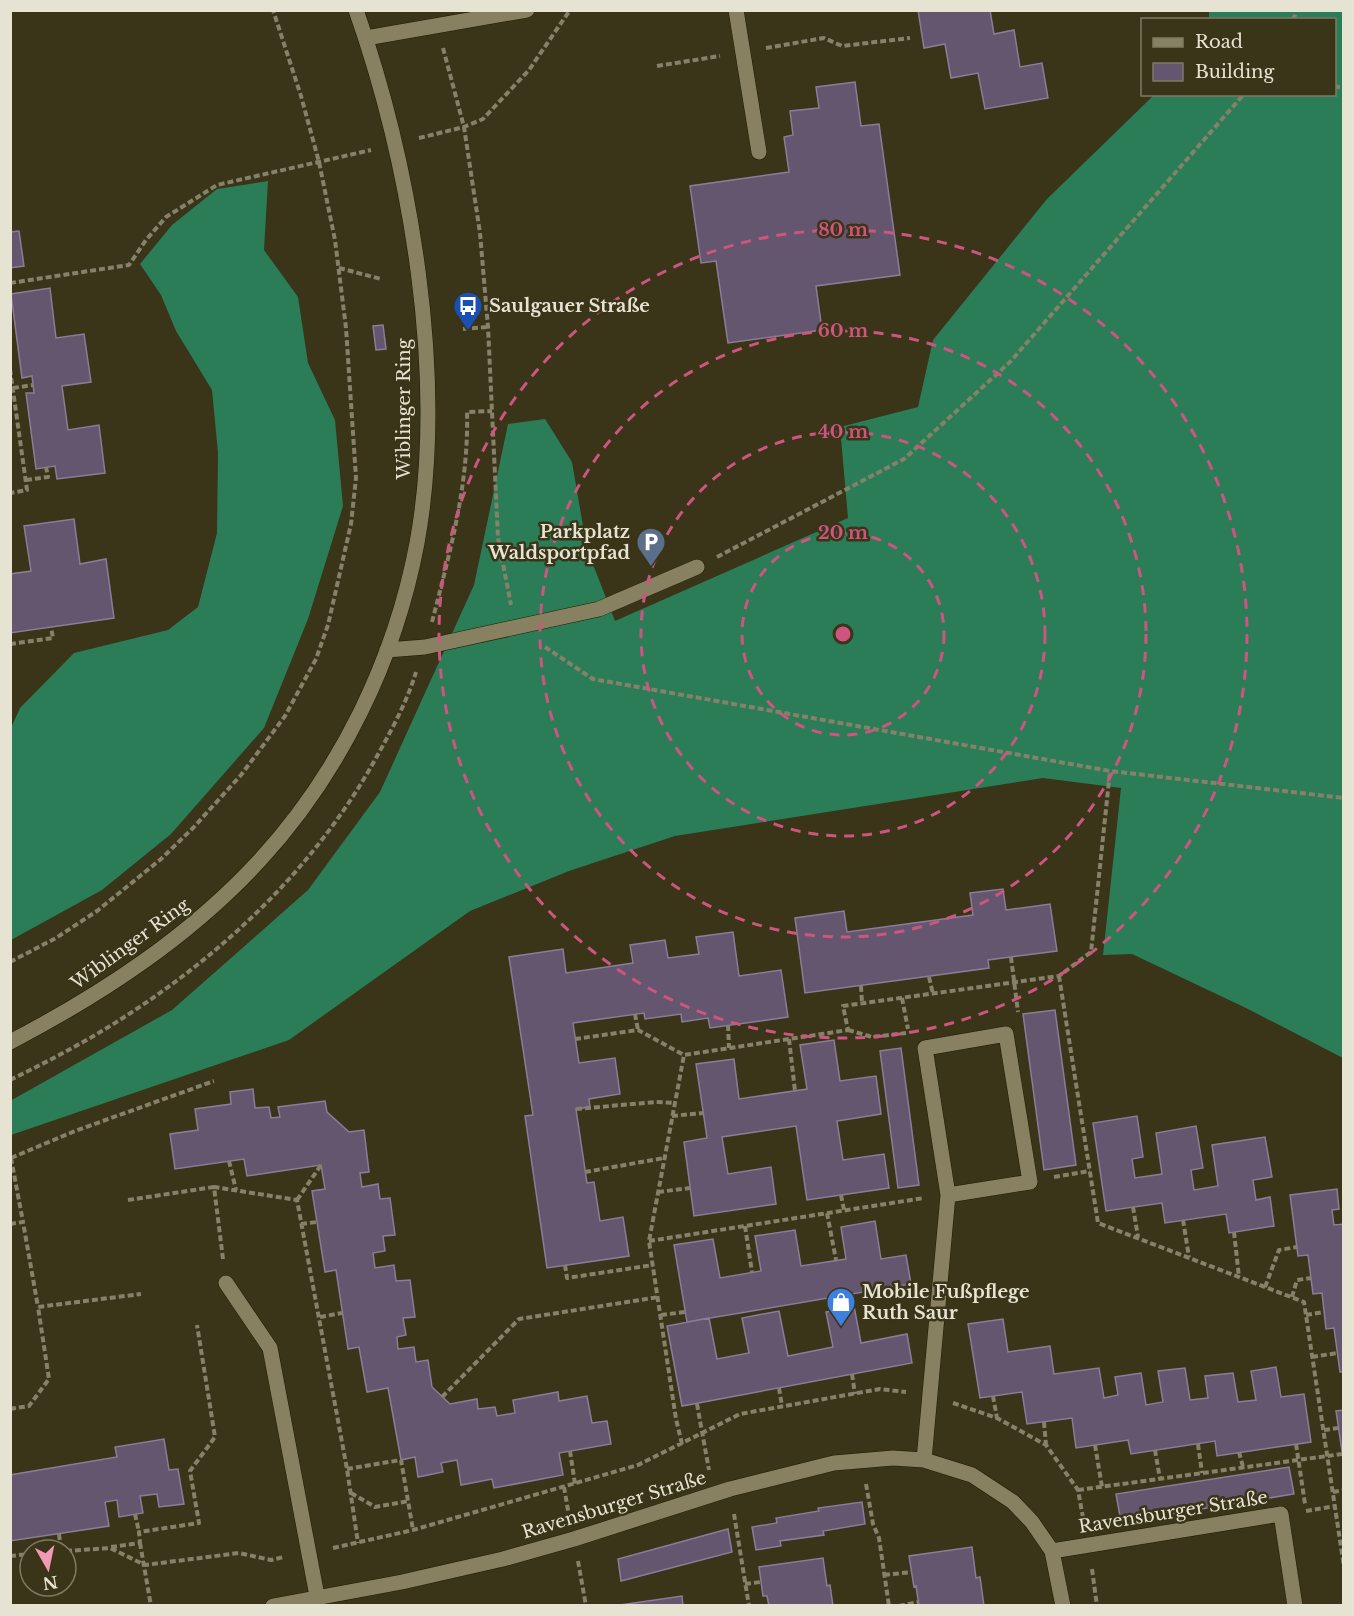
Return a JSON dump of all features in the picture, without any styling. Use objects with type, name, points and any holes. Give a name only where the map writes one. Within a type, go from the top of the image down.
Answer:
[{"type":"street","name":"Wiblinger Ring","points":[[10,1042],[80,1004],[144,962],[204,914],[261,859],[306,801],[342,748],[372,688],[387,650],[409,580],[423,504],[427,434],[425,358],[420,291],[395,144],[356,10]]},
{"type":"street","points":[[366,38],[528,10]]},
{"type":"street","points":[[736,10],[759,152]]},
{"type":"street","points":[[387,650],[425,647],[599,609],[697,567]]},
{"type":"street","points":[[924,1460],[948,1195],[926,1048],[1006,1034],[1030,1182],[948,1195]]},
{"type":"street","points":[[226,1283],[270,1348],[316,1596]]},
{"type":"street","name":"Ravensburger Straße","points":[[273,1605],[402,1582],[503,1559],[574,1539],[730,1489],[834,1463],[893,1458],[924,1460],[972,1475],[1013,1502],[1032,1522],[1052,1551],[1063,1605]]},
{"type":"street","name":"Ravensburger Straße","points":[[1052,1551],[1281,1514],[1295,1605]]},
{"type":"path","points":[[10,962],[97,911],[186,836],[225,793],[270,737],[300,691],[316,659],[328,625],[351,524],[356,478],[349,363],[339,268],[328,201],[302,96],[273,10]]},
{"type":"path","points":[[10,283],[129,265],[166,217],[217,185],[464,127],[483,118],[529,70],[570,10]]},
{"type":"path","points":[[436,26],[464,127],[480,233],[488,327],[498,538],[515,627],[593,679],[1110,771],[1344,798]]},
{"type":"path","points":[[657,66],[824,38],[842,46],[910,38]]},
{"type":"path","points":[[697,567],[904,459],[1010,362],[1242,96]]},
{"type":"path","points":[[339,268],[381,279]]},
{"type":"path","points":[[463,328],[488,327]]},
{"type":"path","points":[[10,369],[27,490],[10,493]]},
{"type":"path","points":[[13,388],[33,385]]},
{"type":"path","points":[[467,412],[492,411]]},
{"type":"path","points":[[26,480],[48,477],[46,467]]},
{"type":"path","points":[[10,644],[53,638],[51,627]]},
{"type":"path","points":[[848,1030],[843,1005],[1014,984],[1059,976],[1090,952],[1110,771]]},
{"type":"path","points":[[1011,957],[1014,984]]},
{"type":"path","points":[[929,976],[933,994]]},
{"type":"path","points":[[1059,976],[1098,1223],[1305,1302],[1344,1567]]},
{"type":"path","points":[[861,986],[862,1003]]},
{"type":"path","points":[[575,1039],[638,1030],[684,1055],[848,1030],[872,1037],[909,1033],[902,998]]},
{"type":"path","points":[[635,1014],[638,1030]]},
{"type":"path","points":[[728,1026],[729,1048]]},
{"type":"path","points":[[789,1039],[795,1091]]},
{"type":"path","points":[[110,1548],[145,1565],[239,1553],[271,1560],[414,1530],[638,1465],[682,1444],[676,1419],[649,1241],[684,1055]]},
{"type":"path","points":[[10,1409],[29,1406],[49,1379],[23,1222],[13,1185],[11,1158],[75,1131],[214,1081]]},
{"type":"path","points":[[576,1109],[657,1101],[675,1103]]},
{"type":"path","points":[[672,1116],[703,1113]]},
{"type":"path","points":[[585,1172],[664,1158]]},
{"type":"path","points":[[230,1161],[236,1190]]},
{"type":"path","points":[[321,1165],[297,1200],[347,1469],[358,1543]]},
{"type":"path","points":[[1030,1182],[1090,1171]]},
{"type":"path","points":[[214,1187],[226,1283]]},
{"type":"path","points":[[128,1200],[214,1187],[297,1200]]},
{"type":"path","points":[[658,1192],[690,1188]]},
{"type":"path","points":[[841,1195],[844,1210]]},
{"type":"path","points":[[649,1241],[948,1195]]},
{"type":"path","points":[[1133,1207],[1138,1238]]},
{"type":"path","points":[[827,1213],[836,1260]]},
{"type":"path","points":[[1183,1220],[1189,1257]]},
{"type":"path","points":[[10,1224],[23,1222]]},
{"type":"path","points":[[302,1224],[317,1222]]},
{"type":"path","points":[[745,1226],[752,1272]]},
{"type":"path","points":[[1234,1232],[1239,1277]]},
{"type":"path","points":[[1265,1287],[1279,1251],[1297,1246]]},
{"type":"path","points":[[565,1265],[567,1278],[653,1264]]},
{"type":"path","points":[[1292,1297],[1297,1280],[1311,1278]]},
{"type":"path","points":[[38,1307],[141,1294]]},
{"type":"path","points":[[442,1397],[519,1319],[659,1297]]},
{"type":"path","points":[[319,1317],[342,1312]]},
{"type":"path","points":[[661,1316],[685,1312]]},
{"type":"path","points":[[1306,1315],[1324,1312]]},
{"type":"path","points":[[139,1532],[199,1523],[190,1471],[215,1437],[197,1325]]},
{"type":"path","points":[[1312,1357],[1337,1353]]},
{"type":"path","points":[[852,1374],[855,1394]]},
{"type":"path","points":[[779,1388],[782,1407]]},
{"type":"path","points":[[993,1396],[997,1419]]},
{"type":"path","points":[[697,1404],[712,1495]]},
{"type":"path","points":[[1044,1422],[1046,1445]]},
{"type":"path","points":[[1323,1430],[1338,1428]]},
{"type":"path","points":[[1198,1444],[1202,1473]]},
{"type":"path","points":[[1296,1444],[1305,1511]]},
{"type":"path","points":[[1095,1445],[1102,1487]]},
{"type":"path","points":[[1155,1450],[1160,1479]]},
{"type":"path","points":[[570,1451],[575,1484]]},
{"type":"path","points":[[1239,1452],[1243,1467]]},
{"type":"path","points":[[1078,1490],[1342,1454]]},
{"type":"path","points":[[347,1469],[401,1460],[414,1530]]},
{"type":"path","points":[[861,1460],[873,1524],[879,1538],[889,1605]]},
{"type":"path","points":[[730,1489],[749,1605]]},
{"type":"path","points":[[1333,1492],[1344,1490]]},
{"type":"path","points":[[351,1492],[375,1507],[409,1501]]},
{"type":"path","points":[[135,1514],[151,1605]]},
{"type":"path","points":[[1338,1529],[1344,1528]]},
{"type":"path","points":[[59,1534],[60,1538]]},
{"type":"path","points":[[78,1550],[140,1543]]},
{"type":"path","points":[[884,1575],[912,1572]]},
{"type":"path","points":[[745,1584],[761,1582]]},
{"type":"path","points":[[899,1605],[919,1602]]},
{"type":"green space","points":[[1209,11],[1343,11],[1343,1058],[1246,1008],[1132,954],[1103,955],[1121,788],[1043,778],[675,836],[569,871],[470,911],[289,1040],[11,1135],[10,1101],[172,1010],[308,890],[380,792],[474,585],[508,424],[545,419],[572,462],[587,549],[615,621],[848,518],[840,427],[918,407],[933,340],[1047,199],[1153,96],[1336,96],[1336,18],[1209,18]]},
{"type":"green space","points":[[268,181],[264,250],[298,297],[308,363],[335,420],[343,506],[308,619],[264,728],[171,834],[102,890],[11,940],[10,730],[20,708],[74,653],[168,630],[198,607],[217,533],[218,453],[212,390],[176,331],[161,295],[140,264],[172,225],[217,189]]},
{"type":"building","points":[[918,10],[990,10],[994,34],[1014,30],[1020,67],[1042,63],[1048,98],[985,109],[978,73],[951,78],[945,44],[924,48]]},
{"type":"building","points":[[855,82],[861,126],[879,124],[900,275],[816,286],[822,330],[728,343],[716,261],[701,263],[690,186],[789,172],[784,137],[793,135],[790,111],[819,108],[816,87]]},
{"type":"building","points":[[19,231],[24,266],[10,268],[10,232]]},
{"type":"building","points":[[50,288],[56,338],[84,334],[91,382],[62,386],[68,430],[99,425],[105,473],[57,479],[55,466],[36,469],[26,393],[34,393],[32,376],[22,378],[11,294]]},
{"type":"building","points":[[383,325],[386,349],[376,350],[373,326]]},
{"type":"building","points":[[74,519],[80,564],[106,559],[114,618],[10,633],[10,574],[31,571],[24,526]]},
{"type":"building","points":[[1003,889],[1006,910],[1050,904],[1057,951],[988,960],[989,968],[805,993],[795,918],[844,911],[847,932],[973,915],[970,893]]},
{"type":"building","points":[[733,932],[739,976],[781,970],[788,1017],[710,1028],[708,1018],[682,1022],[681,1014],[645,1019],[644,1013],[573,1023],[579,1063],[615,1058],[620,1094],[589,1099],[590,1107],[576,1109],[587,1183],[594,1182],[600,1221],[623,1217],[629,1256],[547,1268],[525,1116],[533,1115],[509,957],[563,949],[566,973],[633,963],[630,945],[665,940],[668,958],[699,954],[696,937]]},
{"type":"building","points":[[1055,1010],[1076,1165],[1044,1170],[1023,1014]]},
{"type":"building","points":[[834,1040],[840,1081],[876,1076],[881,1114],[837,1121],[843,1160],[884,1154],[889,1188],[807,1200],[796,1126],[722,1137],[728,1174],[771,1167],[776,1204],[694,1216],[684,1142],[707,1138],[696,1064],[734,1059],[739,1099],[807,1089],[800,1045]]},
{"type":"building","points":[[901,1048],[919,1185],[898,1188],[880,1051]]},
{"type":"building","points":[[253,1089],[255,1108],[269,1107],[271,1118],[280,1117],[278,1107],[325,1101],[327,1112],[349,1132],[364,1130],[369,1172],[360,1173],[362,1187],[378,1184],[380,1199],[390,1198],[395,1235],[383,1236],[385,1251],[373,1253],[375,1268],[394,1265],[396,1281],[410,1280],[415,1317],[403,1318],[406,1335],[397,1337],[398,1349],[414,1347],[416,1362],[428,1360],[432,1387],[450,1404],[477,1399],[478,1409],[495,1407],[497,1416],[515,1413],[513,1400],[558,1392],[559,1401],[587,1396],[592,1423],[607,1421],[611,1444],[559,1453],[563,1475],[494,1488],[492,1479],[461,1485],[457,1460],[441,1463],[443,1472],[418,1477],[415,1457],[401,1460],[388,1388],[367,1392],[359,1347],[348,1349],[336,1270],[325,1272],[312,1191],[325,1189],[321,1165],[247,1176],[244,1159],[175,1169],[170,1134],[198,1130],[195,1109],[231,1104],[230,1092]]},
{"type":"building","points":[[1137,1116],[1143,1157],[1132,1159],[1135,1178],[1162,1174],[1156,1133],[1196,1126],[1203,1168],[1191,1170],[1194,1190],[1218,1186],[1212,1145],[1265,1137],[1272,1177],[1253,1180],[1256,1200],[1270,1197],[1274,1226],[1229,1233],[1226,1214],[1165,1223],[1162,1203],[1106,1211],[1093,1123]]},
{"type":"building","points":[[1337,1189],[1339,1209],[1332,1210],[1334,1225],[1344,1224],[1344,1372],[1340,1372],[1334,1328],[1326,1329],[1322,1293],[1313,1294],[1308,1255],[1298,1256],[1290,1195]]},
{"type":"building","points":[[875,1221],[881,1259],[906,1255],[911,1284],[687,1322],[674,1245],[713,1239],[720,1278],[761,1271],[755,1236],[795,1230],[801,1266],[846,1259],[841,1227]]},
{"type":"building","points":[[854,1306],[861,1343],[907,1334],[912,1363],[682,1406],[667,1326],[709,1318],[717,1359],[749,1353],[742,1318],[779,1311],[788,1356],[833,1347],[826,1312]]},
{"type":"building","points":[[1003,1319],[1008,1352],[1050,1346],[1054,1374],[1099,1368],[1104,1398],[1118,1395],[1115,1377],[1141,1373],[1146,1405],[1163,1402],[1158,1371],[1185,1368],[1190,1400],[1208,1398],[1205,1376],[1233,1373],[1238,1402],[1256,1400],[1251,1371],[1276,1367],[1281,1397],[1304,1394],[1311,1442],[1217,1456],[1215,1441],[1131,1454],[1128,1440],[1076,1448],[1072,1418],[1027,1424],[1022,1392],[980,1398],[968,1324]]},
{"type":"building","points":[[1344,1410],[1344,1465],[1336,1411]]},
{"type":"building","points":[[164,1439],[169,1470],[178,1469],[184,1504],[159,1507],[157,1494],[140,1496],[143,1513],[119,1517],[117,1500],[105,1502],[109,1526],[10,1541],[10,1475],[117,1457],[115,1447]]},
{"type":"building","points":[[1289,1467],[1294,1494],[1121,1522],[1116,1494]]},
{"type":"building","points":[[862,1502],[865,1524],[823,1531],[824,1535],[780,1541],[781,1546],[756,1550],[752,1527],[777,1523],[776,1518],[819,1511],[818,1508]]},
{"type":"building","points":[[728,1529],[732,1552],[621,1581],[618,1559]]},
{"type":"building","points":[[972,1547],[976,1578],[980,1577],[984,1606],[919,1606],[909,1556]]},
{"type":"building","points":[[823,1558],[833,1606],[769,1606],[767,1596],[763,1596],[759,1567]]},
{"type":"building","points":[[682,1596],[683,1606],[620,1605]]},
{"type":"place","name":"Saulgauer Straße","points":[[468,332]]},
{"type":"place","name":"Parkplatz Waldsportpfad","points":[[651,568]]},
{"type":"place","name":"Mobile Fußpflege Ruth Saur","points":[[841,1328]]}]
